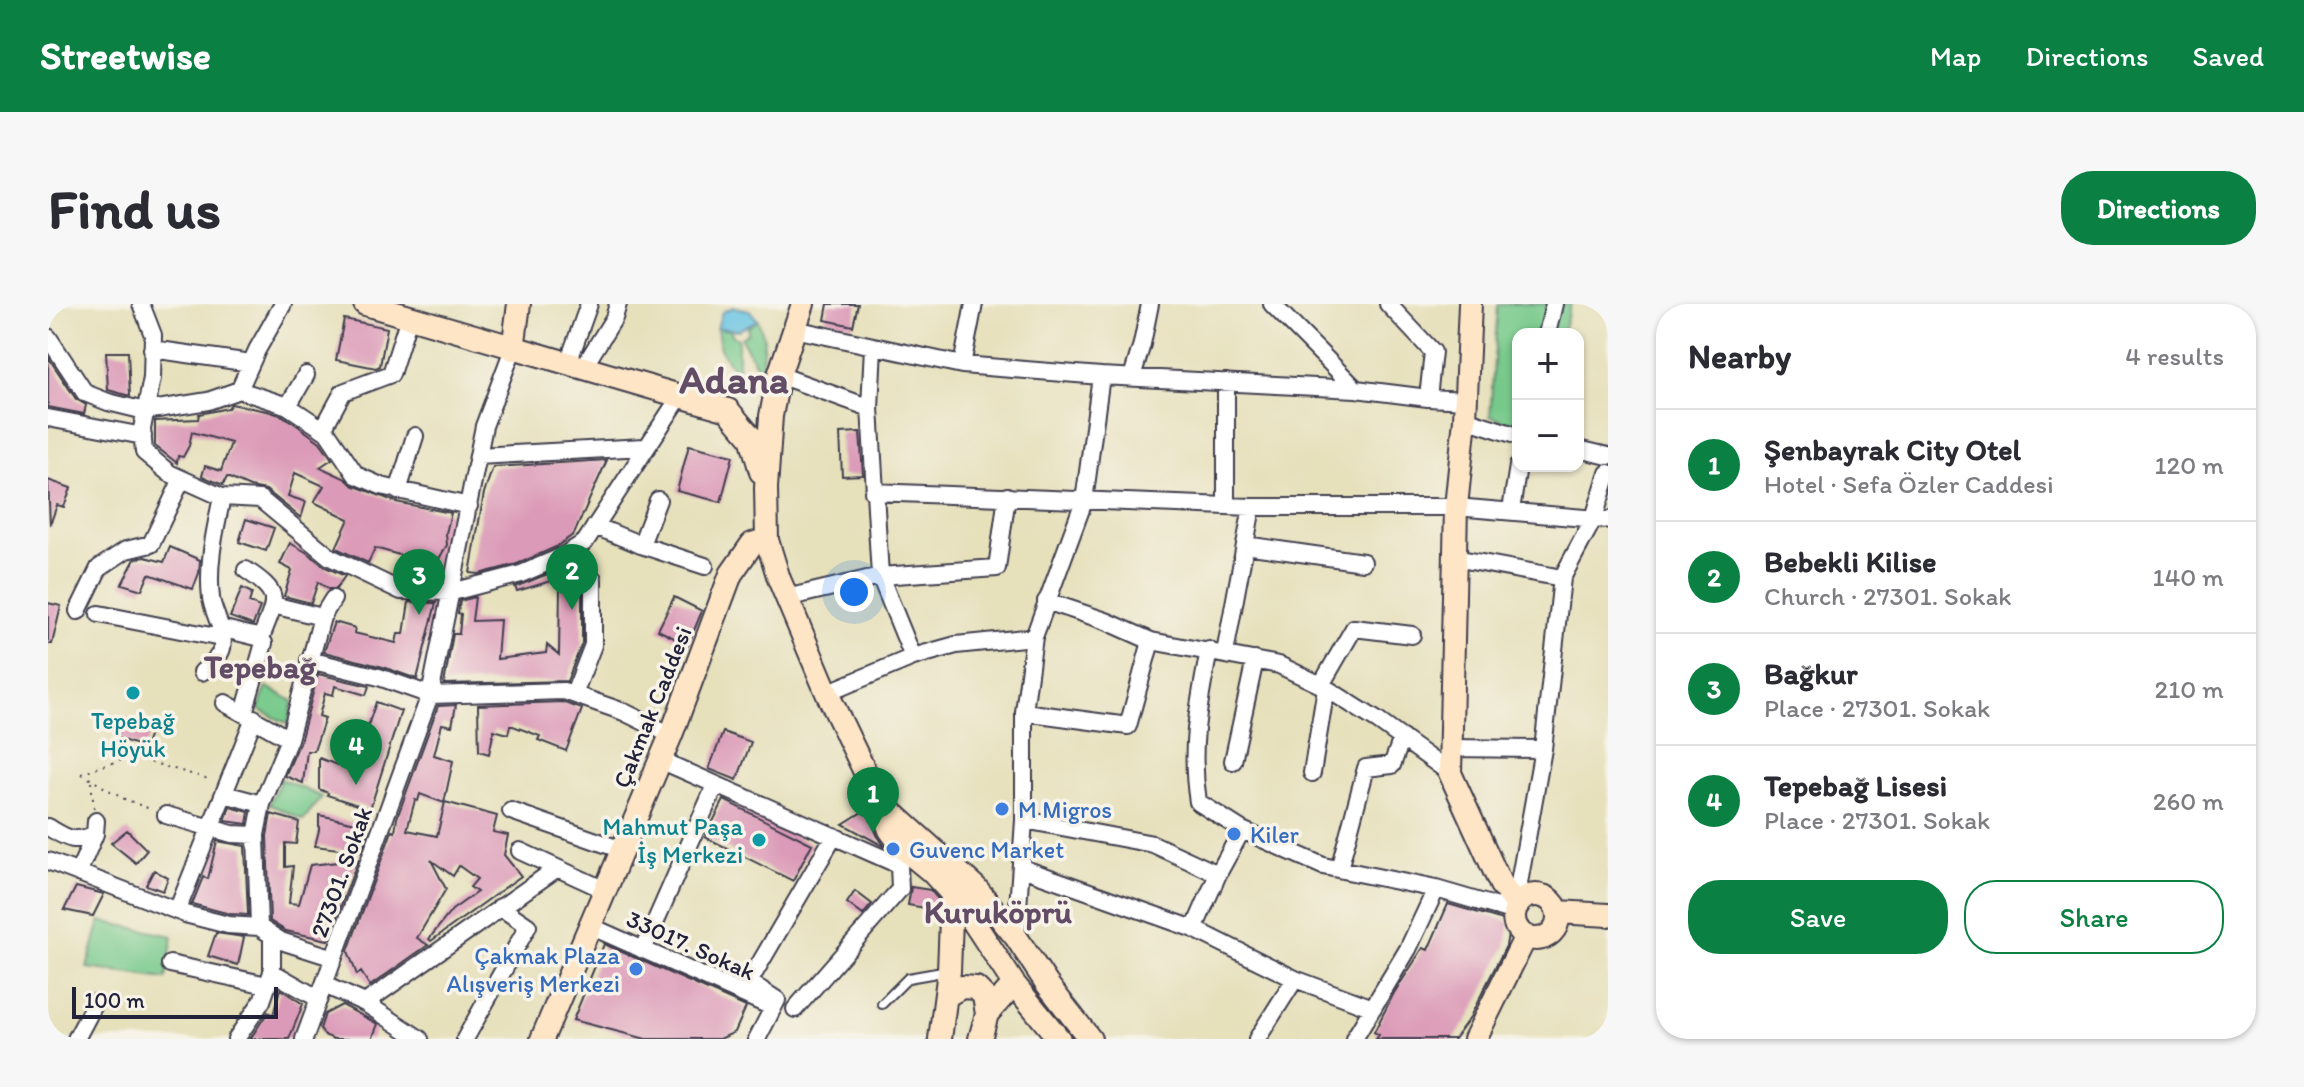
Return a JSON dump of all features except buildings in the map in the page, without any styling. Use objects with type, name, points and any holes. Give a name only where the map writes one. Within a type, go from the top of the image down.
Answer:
[{"type":"main road","points":[[365,304],[728,410],[751,437],[766,488]]},
{"type":"main road","points":[[513,349],[519,304]]},
{"type":"main road","points":[[787,304],[793,333]]},
{"type":"main road","points":[[803,304],[779,375],[771,416],[766,488],[767,540],[782,589],[890,830],[904,849],[952,893],[1014,984],[1059,1039]]},
{"type":"main road","points":[[1470,304],[1456,507],[1450,773],[1501,885],[1518,906],[1516,926],[1526,936],[1540,939],[1557,927],[1558,912],[1550,899],[1536,894],[1518,906]]},
{"type":"main road","name":"Çakmak Caddesi","points":[[545,1039],[671,735],[731,574],[752,544],[767,540]]},
{"type":"main road","points":[[878,799],[976,888],[1090,1039]]},
{"type":"main road","points":[[940,1039],[949,971],[952,893]]},
{"type":"main road","points":[[1558,912],[1608,915]]},
{"type":"main road","points":[[1475,1039],[1526,936]]},
{"type":"main road","points":[[987,1014],[1014,984]]},
{"type":"main road","points":[[946,996],[962,987],[976,988],[984,996],[987,1014],[980,1039]]},
{"type":"street","points":[[141,304],[153,335],[144,452],[169,473],[222,497],[260,499],[330,557],[401,591],[452,592],[521,574],[560,558],[585,542],[644,447],[681,395]]},
{"type":"street","points":[[239,390],[283,304]]},
{"type":"street","points":[[576,366],[589,304]]},
{"type":"street","points":[[576,366],[614,318],[618,304]]},
{"type":"street","points":[[962,365],[974,304]]},
{"type":"street","points":[[1132,377],[1150,304]]},
{"type":"street","points":[[1272,304],[1356,389]]},
{"type":"street","points":[[1548,328],[1554,304]]},
{"type":"street","points":[[1394,307],[1433,352],[1428,398]]},
{"type":"street","points":[[323,429],[343,392],[391,374],[409,317]]},
{"type":"street","points":[[793,333],[962,365],[1101,376],[1356,389],[1428,398],[1465,409],[1512,433]]},
{"type":"street","points":[[48,337],[85,393],[145,411],[208,401],[239,390],[288,406],[323,429],[356,475],[398,491],[469,506]]},
{"type":"street","points":[[873,346],[870,408],[880,576],[913,657]]},
{"type":"street","points":[[152,349],[251,363]]},
{"type":"street","name":"27301. Sokak","points":[[304,1039],[430,695],[484,426],[513,349]]},
{"type":"street","points":[[288,406],[306,375]]},
{"type":"street","points":[[779,375],[870,408]]},
{"type":"street","points":[[1016,937],[1024,820],[1024,712],[1034,637],[1084,501],[1101,376]]},
{"type":"street","points":[[1226,382],[1226,506]]},
{"type":"street","points":[[48,418],[143,436]]},
{"type":"street","points":[[398,491],[415,436]]},
{"type":"street","points":[[478,456],[644,447]]},
{"type":"street","points":[[1584,450],[1608,456]]},
{"type":"street","points":[[1511,510],[1517,472]]},
{"type":"street","points":[[1252,507],[1245,545],[1194,731],[1192,768],[1198,802],[1242,830],[1323,866],[1518,906],[1519,883],[1543,749],[1562,578],[1601,519],[1608,473]]},
{"type":"street","points":[[78,611],[99,568],[126,550],[151,544],[182,479]]},
{"type":"street","points":[[873,492],[1252,507],[1456,507],[1601,519]]},
{"type":"street","points":[[782,589],[880,576],[997,568],[1007,496]]},
{"type":"street","points":[[202,672],[222,648],[211,600],[210,555],[222,497]]},
{"type":"street","points":[[641,545],[658,500]]},
{"type":"street","points":[[595,526],[705,566]]},
{"type":"street","points":[[1245,545],[1363,562]]},
{"type":"street","points":[[560,558],[593,579],[593,645],[574,694]]},
{"type":"street","points":[[1455,558],[1562,578]]},
{"type":"street","points":[[177,911],[226,789],[249,715],[264,643],[261,638],[273,605],[270,588],[246,570]]},
{"type":"street","points":[[236,1039],[262,1001],[270,978],[256,835],[262,804],[289,739],[322,617],[333,599]]},
{"type":"street","points":[[1046,601],[1106,621],[1151,641],[1279,665],[1323,687],[1450,773]]},
{"type":"street","points":[[273,605],[322,617]]},
{"type":"street","points":[[99,614],[261,638]]},
{"type":"street","points":[[1312,773],[1323,687],[1354,628],[1412,635]]},
{"type":"street","points":[[827,693],[913,657],[956,645],[1034,637]]},
{"type":"street","points":[[1024,712],[1128,726],[1151,641]]},
{"type":"street","points":[[309,660],[379,677],[430,695],[559,691],[574,694],[624,712],[671,735]]},
{"type":"street","points":[[1233,761],[1255,660]]},
{"type":"street","points":[[225,703],[289,739]]},
{"type":"street","points":[[1339,869],[1366,768],[1392,765],[1402,738]]},
{"type":"street","points":[[1449,748],[1543,749]]},
{"type":"street","points":[[660,760],[899,865],[900,889],[795,1009]]},
{"type":"street","points":[[643,950],[715,786]]},
{"type":"street","points":[[226,789],[262,804]]},
{"type":"street","points":[[511,811],[622,850]]},
{"type":"street","points":[[166,815],[232,834],[256,835]]},
{"type":"street","points":[[1024,820],[1153,844],[1218,874]]},
{"type":"street","points":[[48,827],[69,839],[82,841],[95,828]]},
{"type":"street","points":[[78,873],[95,828]]},
{"type":"street","points":[[1194,929],[1242,830]]},
{"type":"street","points":[[757,1039],[777,1000],[749,982],[834,836]]},
{"type":"street","points":[[520,851],[605,890]]},
{"type":"street","points":[[50,864],[177,911],[266,932],[334,958]]},
{"type":"street","points":[[1022,868],[1194,929],[1295,979],[1373,1008]]},
{"type":"street","points":[[365,1003],[556,869]]},
{"type":"street","points":[[1354,1039],[1408,949],[1436,889]]},
{"type":"street","points":[[465,1039],[528,926],[500,907]]},
{"type":"street","name":"33017. Sokak","points":[[590,926],[773,1007]]},
{"type":"street","points":[[170,964],[270,978],[365,1003],[420,1039]]},
{"type":"street","points":[[1257,1039],[1295,979]]},
{"type":"street","points":[[76,1039],[95,1003]]},
{"type":"lane","points":[[882,1004],[908,978],[949,971]]},
{"type":"path","points":[[166,815],[122,798],[81,773],[122,760],[143,760],[226,789]]},
{"type":"path","points":[[90,780],[95,828]]},
{"type":"green space","points":[[1498,304],[1571,304],[1564,328],[1512,328],[1512,424],[1490,416]]},
{"type":"green space","points":[[758,320],[764,338],[761,374],[741,338],[748,333],[748,327]]},
{"type":"green space","points":[[717,328],[730,330],[738,339],[738,376],[720,349]]},
{"type":"green space","points":[[267,687],[293,701],[288,724],[258,709]]},
{"type":"green space","points":[[281,779],[322,797],[303,820],[269,804]]},
{"type":"green space","points":[[100,921],[173,936],[166,979],[87,968]]},
{"type":"water","points":[[734,307],[749,310],[758,320],[739,330],[717,328],[722,312]]},
{"type":"place","name":"Bebekli Kilise","points":[[572,610]]},
{"type":"place","name":"Bağkur","points":[[419,615]]},
{"type":"place","name":"Tepebağ Höyük","points":[[133,693]]},
{"type":"place","name":"Tepebağ Lisesi","points":[[356,785]]},
{"type":"place","name":"M Migros","points":[[1002,809]]},
{"type":"place","name":"Şenbayrak City Otel","points":[[873,833]]},
{"type":"place","name":"Kiler","points":[[1234,834]]},
{"type":"place","name":"Mahmut Paşa İş Merkezi","points":[[759,840]]},
{"type":"place","name":"Guvenc Market","points":[[893,849]]},
{"type":"place","name":"Çakmak Plaza Alışveriş Merkezi","points":[[636,969]]},
{"type":"district","name":"Adana","points":[[734,379]]},
{"type":"district","name":"Tepebağ","points":[[260,667]]},
{"type":"district","name":"Kuruköprü","points":[[998,912]]}]
